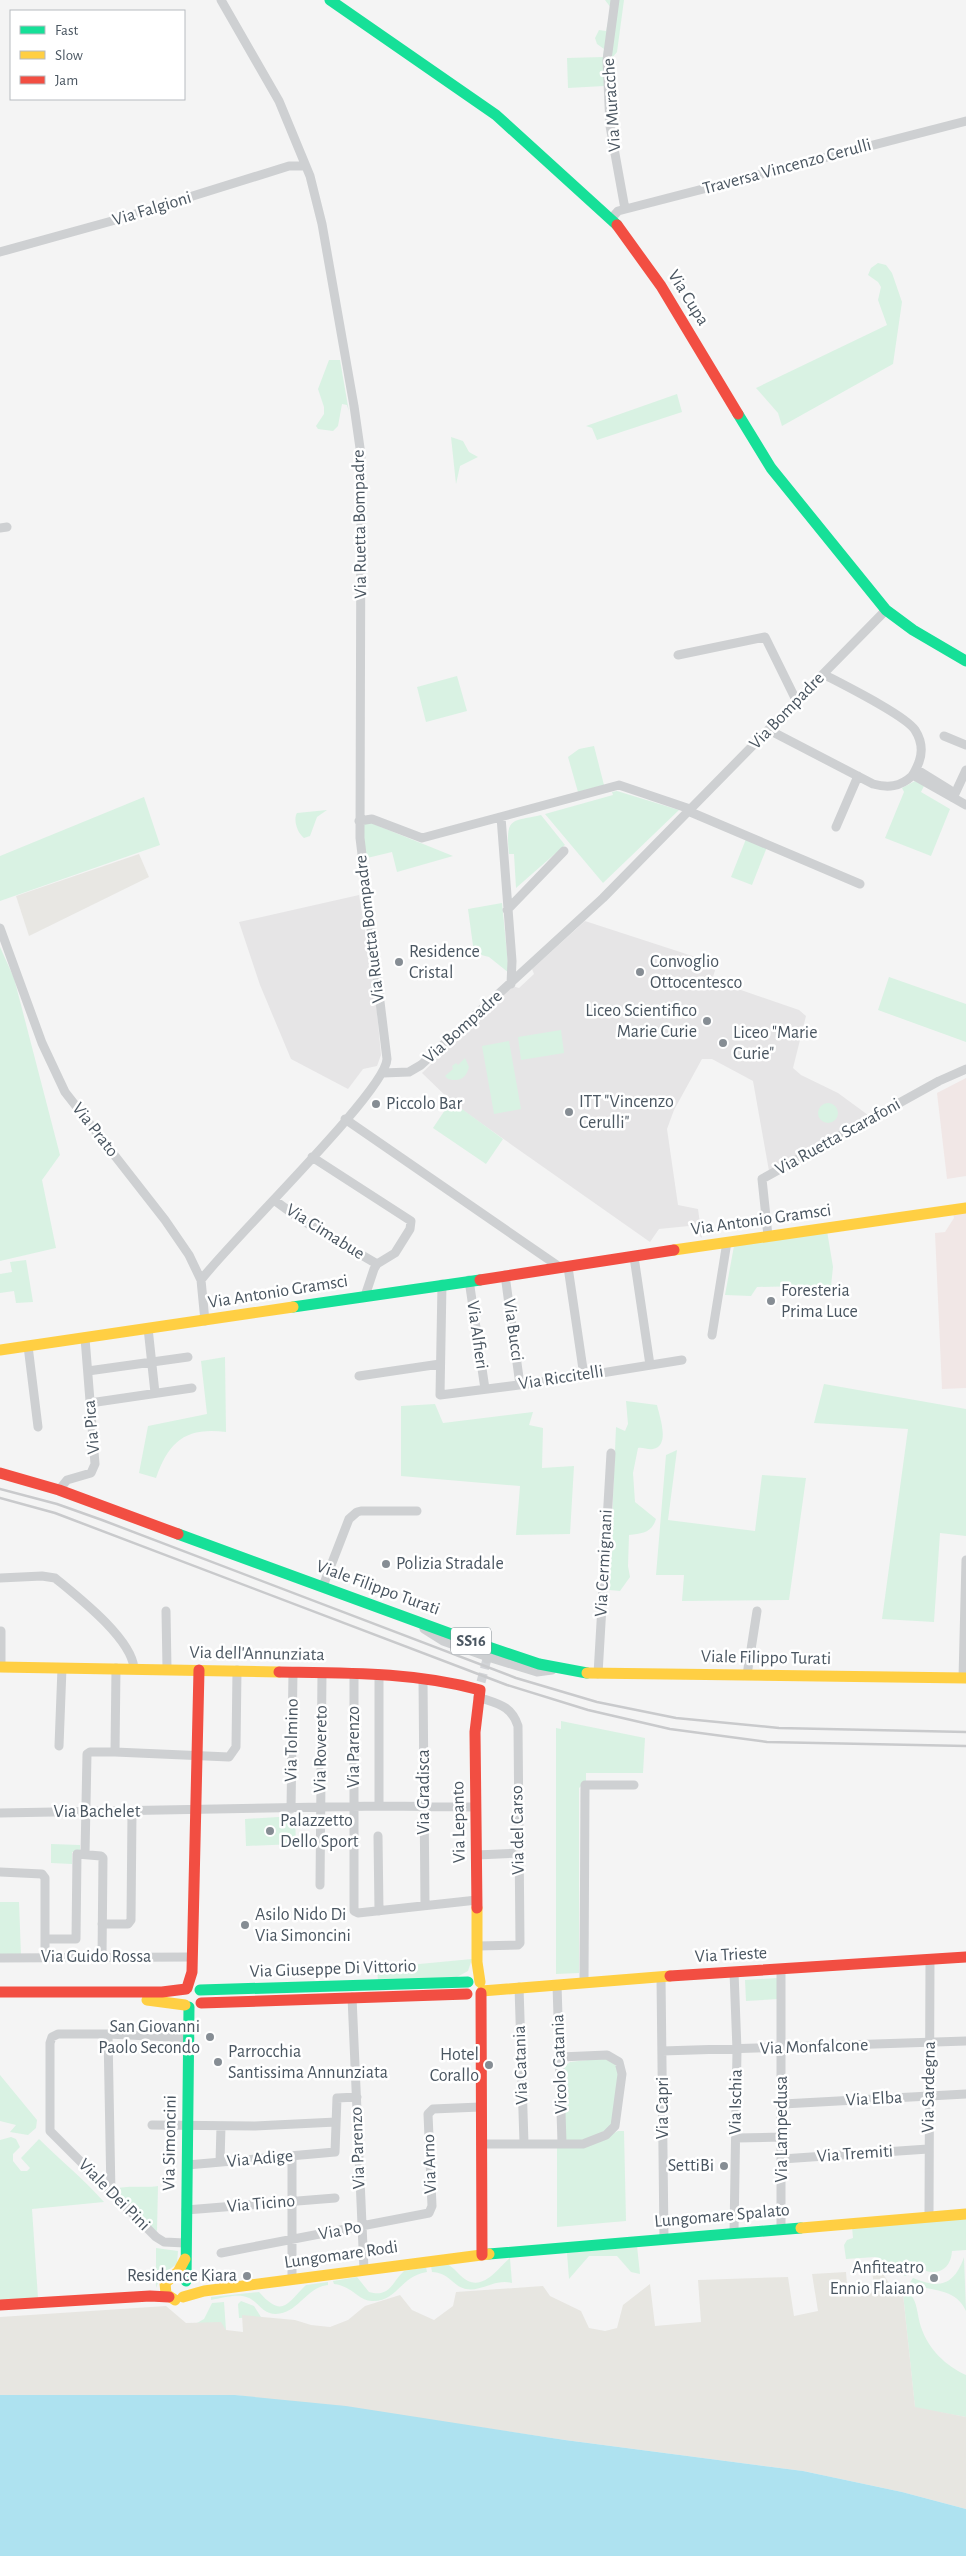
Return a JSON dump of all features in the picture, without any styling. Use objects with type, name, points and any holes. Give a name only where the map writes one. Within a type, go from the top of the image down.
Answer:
[{"type":"street","name":"Via Ruetta Bompadre","points":[[221,0],[279,101],[304,166],[310,176],[322,224],[354,406],[360,455],[359,821],[364,887],[387,1059],[383,1073]]},
{"type":"street","name":"Via Cupa","points":[[330,0],[496,115],[621,229],[661,286],[771,468],[886,610],[913,630],[966,661]]},
{"type":"street","name":"Via Muracche","points":[[615,0],[607,60],[610,126],[625,209]]},
{"type":"street","name":"Traversa Vincenzo Cerulli","points":[[611,220],[618,211],[625,209],[966,121]]},
{"type":"street","name":"Via Falgioni","points":[[0,252],[119,219],[289,166],[304,166]]},
{"type":"street","name":"Via Bompadre","points":[[383,1073],[409,1072],[421,1065],[511,984],[603,898],[886,610]]},
{"type":"street","points":[[678,656],[765,637],[797,702]]},
{"type":"street","points":[[769,730],[858,776],[884,787],[895,786],[915,772],[922,746],[914,728],[886,709],[824,674]]},
{"type":"street","points":[[944,736],[966,745]]},
{"type":"street","points":[[955,796],[966,770]]},
{"type":"street","points":[[915,772],[955,796],[966,806]]},
{"type":"street","points":[[836,827],[858,776]]},
{"type":"street","points":[[359,821],[372,819],[422,838],[618,785],[689,810],[860,884]]},
{"type":"street","points":[[955,796],[966,799]]},
{"type":"street","points":[[501,817],[512,961],[511,984]]},
{"type":"street","points":[[507,910],[564,851]]},
{"type":"street","name":"Via Prato","points":[[0,928],[42,1043],[65,1092],[165,1220],[189,1255],[201,1280],[205,1321]]},
{"type":"street","name":"Via Ruetta Scarafoni","points":[[768,1236],[762,1179],[966,1069]]},
{"type":"street","points":[[201,1280],[312,1157],[383,1073]]},
{"type":"street","points":[[345,1119],[565,1268],[584,1376]]},
{"type":"street","points":[[312,1157],[411,1221],[410,1229],[395,1253],[377,1264],[365,1296]]},
{"type":"street","name":"Via Cimabue","points":[[274,1200],[300,1219],[377,1264]]},
{"type":"street","name":"Via Antonio Gramsci","points":[[0,1350],[966,1208]]},
{"type":"street","points":[[712,1335],[727,1242]]},
{"type":"street","points":[[634,1257],[650,1365]]},
{"type":"street","name":"Via Bucci","points":[[505,1275],[520,1385]]},
{"type":"street","name":"Via Alfieri","points":[[469,1280],[484,1389]]},
{"type":"street","points":[[359,1376],[440,1364],[442,1284]]},
{"type":"street","points":[[148,1328],[155,1393]]},
{"type":"street","name":"Via Pica","points":[[59,1490],[67,1480],[91,1474],[94,1469],[85,1338]]},
{"type":"street","points":[[28,1346],[38,1427]]},
{"type":"street","points":[[88,1371],[188,1357]]},
{"type":"street","name":"Via Riccitelli","points":[[440,1364],[440,1395],[584,1376],[682,1360]]},
{"type":"street","points":[[90,1403],[192,1388]]},
{"type":"street","name":"Via Cermignani","points":[[598,1674],[611,1453]]},
{"type":"street","name":"Viale Filippo Turati","points":[[0,1473],[59,1490],[403,1616],[522,1658],[562,1670],[598,1674],[964,1678]]},
{"type":"street","points":[[323,1586],[349,1519],[353,1514],[362,1511],[417,1512]]},
{"type":"street","points":[[964,1678],[966,1560]]},
{"type":"street","points":[[0,1578],[42,1576],[55,1578],[125,1644],[133,1660],[134,1668]]},
{"type":"street","points":[[166,1611],[167,1669]]},
{"type":"street","points":[[747,1675],[757,1611]]},
{"type":"street","points":[[403,1616],[443,1641],[487,1658],[537,1672],[562,1670]]},
{"type":"street","points":[[1,1631],[1,1667]]},
{"type":"street","name":"Via dell'Annunziata","points":[[1,1667],[380,1674],[462,1685],[479,1693]]},
{"type":"street","points":[[59,1746],[62,1668]]},
{"type":"street","points":[[115,1752],[116,1668]]},
{"type":"street","points":[[192,1989],[199,1670]]},
{"type":"street","points":[[85,1854],[87,1754],[90,1752],[115,1752],[229,1757],[233,1754],[236,1747],[237,1670]]},
{"type":"street","name":"Via Tolmino","points":[[291,1809],[293,1672]]},
{"type":"street","name":"Via Rovereto","points":[[320,1885],[322,1673]]},
{"type":"street","name":"Via Parenzo","points":[[354,1673],[354,1911],[358,1913],[379,1911]]},
{"type":"street","points":[[379,1806],[380,1674]]},
{"type":"street","name":"Via Gradisca","points":[[422,1679],[425,1905]]},
{"type":"street","name":"Via Lepanto","points":[[479,1693],[476,1807],[478,1946],[475,1988],[479,2008],[482,2255]]},
{"type":"street","name":"Via del Carso","points":[[478,1946],[518,1945],[520,1942],[518,1726],[514,1716],[508,1709],[479,1693]]},
{"type":"street","points":[[584,1981],[585,1785],[634,1785]]},
{"type":"street","name":"Via Bachelet","points":[[0,1813],[379,1806],[424,1808],[476,1807]]},
{"type":"street","points":[[102,1924],[128,1924],[130,1920],[132,1812]]},
{"type":"street","points":[[378,1836],[379,1911],[477,1900]]},
{"type":"street","points":[[477,1855],[518,1853]]},
{"type":"street","points":[[45,1939],[76,1939],[77,1854],[103,1858],[102,1957]]},
{"type":"street","points":[[0,1872],[42,1874],[45,1878],[45,1957]]},
{"type":"street","name":"Via Guido Rossa","points":[[0,1958],[192,1957]]},
{"type":"street","name":"Via Trieste","points":[[475,1988],[557,1985],[584,1981],[966,1957]]},
{"type":"street","name":"Via Sardegna","points":[[929,2216],[930,1959]]},
{"type":"street","name":"Via Lampedusa","points":[[781,1970],[781,2228]]},
{"type":"street","name":"Via Ischia","points":[[734,1972],[737,2050],[734,2232]]},
{"type":"street","name":"Via Capri","points":[[661,1977],[664,2238]]},
{"type":"street","name":"Vicolo Catania","points":[[557,1985],[562,2143]]},
{"type":"street","name":"Via Catania","points":[[519,1987],[524,2143]]},
{"type":"street","name":"Via Giuseppe Di Vittorio","points":[[0,1992],[475,1988]]},
{"type":"street","name":"Via Giuseppe Di Vittorio","points":[[0,1998],[118,1998],[162,2000],[193,2005],[352,1997],[475,1988]]},
{"type":"street","points":[[192,1989],[202,1996],[193,2005],[182,1996],[192,1989]]},
{"type":"street","name":"Via Parenzo","points":[[352,1997],[357,2097],[360,2227],[364,2270]]},
{"type":"street","name":"Via Simoncini","points":[[186,2282],[190,2033],[193,2005]]},
{"type":"street","points":[[112,2194],[108,2034],[190,2033]]},
{"type":"street","name":"Viale Dei Pini","points":[[108,2034],[58,2034],[52,2037],[50,2131],[160,2240],[186,2243]]},
{"type":"street","name":"Via Monfalcone","points":[[662,2051],[966,2041]]},
{"type":"street","points":[[481,2144],[583,2144],[606,2135],[615,2126],[622,2074],[619,2062],[607,2055],[560,2057]]},
{"type":"street","name":"Via Elba","points":[[782,2104],[966,2094]]},
{"type":"street","points":[[152,2125],[221,2126],[336,2122],[337,2098],[357,2097]]},
{"type":"street","name":"Via Arno","points":[[429,2213],[432,2206],[428,2114],[433,2109],[480,2107]]},
{"type":"street","name":"Via Adige","points":[[187,2165],[332,2152],[336,2149],[336,2122]]},
{"type":"street","points":[[220,2162],[221,2126]]},
{"type":"street","points":[[736,2138],[782,2136]]},
{"type":"street","name":"Via Tremiti","points":[[782,2159],[928,2148]]},
{"type":"street","points":[[292,2156],[292,2279]]},
{"type":"street","name":"Via Ticino","points":[[186,2210],[335,2198]]},
{"type":"street","name":"Via Po","points":[[221,2253],[429,2213]]},
{"type":"street","name":"Lungomare Spalato","points":[[482,2255],[781,2228],[966,2214]]},
{"type":"street","name":"Lungomare Rodi","points":[[183,2297],[204,2291],[482,2255]]},
{"type":"street","name":"Via Simoncini","points":[[175,2276],[182,2268],[185,2259]]},
{"type":"street","points":[[167,2292],[168,2279],[175,2276],[204,2291]]},
{"type":"street","points":[[167,2292],[176,2300],[183,2297],[188,2289],[186,2282]]},
{"type":"street","points":[[0,2305],[150,2296],[167,2292]]},
{"type":"shaded area","points":[[139,854],[149,877],[29,936],[16,896]]},
{"type":"shaded area","points":[[359,895],[375,991],[381,1055],[377,1066],[363,1069],[348,1089],[291,1059],[260,985],[239,922]]},
{"type":"shaded area","points":[[585,921],[717,964],[712,980],[799,1010],[806,1016],[793,1068],[801,1075],[838,1093],[868,1115],[769,1171],[753,1081],[712,1059],[702,1059],[674,1110],[667,1129],[678,1205],[698,1209],[702,1238],[689,1226],[659,1229],[650,1242],[468,1114],[451,1101],[422,1073],[512,986],[519,988],[534,974],[532,969]]},
{"type":"shaded area","points":[[966,1078],[966,1176],[947,1179],[937,1093]]},
{"type":"shaded area","points":[[966,1212],[966,1388],[942,1389],[935,1233],[945,1232],[954,1218],[953,1213]]},
{"type":"green space","points":[[605,0],[624,0],[617,52],[612,58],[603,58],[604,86],[568,88],[567,58],[603,57],[604,49],[597,44],[595,38],[599,30],[606,31],[611,8]]},
{"type":"green space","points":[[878,263],[886,265],[892,273],[902,302],[893,364],[782,426],[778,413],[756,388],[887,325],[878,300],[881,287],[878,282],[868,275],[871,268]]},
{"type":"green space","points":[[329,360],[340,360],[349,412],[347,405],[342,404],[338,426],[333,431],[318,429],[316,426],[324,414],[324,407],[318,389]]},
{"type":"green space","points":[[677,394],[682,412],[597,440],[592,428],[586,426]]},
{"type":"green space","points":[[451,437],[463,441],[469,452],[478,457],[460,466],[456,484]]},
{"type":"green space","points":[[457,676],[467,711],[426,722],[417,687]]},
{"type":"green space","points":[[594,746],[604,785],[578,792],[568,757],[579,749]]},
{"type":"green space","points":[[915,781],[924,786],[921,792],[950,809],[931,856],[885,838],[904,792],[902,788]]},
{"type":"green space","points":[[617,791],[679,810],[603,883],[545,814],[613,795],[612,792]]},
{"type":"green space","points":[[144,797],[160,845],[0,901],[0,856]]},
{"type":"green space","points":[[327,810],[317,817],[310,836],[304,838],[299,833],[295,819],[297,813]]},
{"type":"green space","points":[[364,815],[371,823],[453,856],[397,872],[392,852],[363,859]]},
{"type":"green space","points":[[541,815],[565,845],[516,888],[514,854],[509,854],[508,833],[510,827],[517,820]]},
{"type":"green space","points":[[746,839],[767,847],[752,885],[731,877]]},
{"type":"green space","points":[[502,903],[509,973],[489,957],[474,953],[468,909]]},
{"type":"green space","points":[[0,947],[14,978],[60,1155],[42,1180],[56,1248],[0,1261]]},
{"type":"green space","points":[[889,977],[966,1004],[966,1042],[878,1010]]},
{"type":"green space","points":[[561,1030],[564,1053],[521,1060],[518,1037]]},
{"type":"green space","points":[[509,1041],[521,1109],[494,1114],[482,1046]]},
{"type":"green space","points":[[465,1058],[469,1067],[466,1074],[456,1080],[448,1079],[445,1076],[453,1069],[452,1066],[456,1063],[458,1065]]},
{"type":"green space","points":[[451,1101],[503,1139],[486,1164],[433,1128]]},
{"type":"green space","points":[[828,1103],[835,1106],[838,1113],[835,1120],[828,1123],[821,1120],[818,1113],[821,1106]]},
{"type":"green space","points":[[827,1231],[833,1267],[830,1296],[803,1289],[801,1286],[757,1287],[751,1296],[725,1295],[734,1246]]},
{"type":"green space","points":[[26,1260],[33,1302],[16,1303],[14,1291],[0,1293],[0,1274],[12,1272],[10,1262]]},
{"type":"green space","points":[[225,1357],[226,1432],[200,1432],[181,1439],[167,1454],[156,1478],[139,1473],[148,1426],[207,1414],[201,1361]]},
{"type":"green space","points":[[824,1384],[966,1409],[966,1536],[940,1533],[934,1622],[882,1619],[908,1429],[814,1423]]},
{"type":"green space","points":[[626,1401],[657,1405],[663,1436],[662,1442],[658,1447],[653,1449],[638,1448],[633,1473],[635,1502],[656,1519],[649,1530],[629,1535],[628,1566],[630,1577],[620,1591],[609,1590],[616,1427],[625,1431],[628,1424]]},
{"type":"green space","points":[[435,1404],[443,1423],[533,1412],[529,1425],[543,1428],[542,1468],[574,1466],[570,1534],[516,1535],[520,1486],[401,1476],[401,1406]]},
{"type":"green space","points":[[677,1450],[668,1520],[755,1531],[762,1475],[806,1478],[789,1600],[682,1601],[684,1575],[656,1575],[666,1455]]},
{"type":"green space","points":[[561,1721],[645,1738],[643,1773],[586,1773],[586,1781],[579,1788],[579,1973],[556,1974],[556,1728],[561,1729]]},
{"type":"green space","name":"Palazzetto Dello Sport","points":[[295,1816],[296,1844],[246,1846],[245,1819]]},
{"type":"green space","points":[[51,1844],[80,1845],[80,1852],[72,1852],[72,1864],[51,1863]]},
{"type":"green space","points":[[0,1902],[19,1902],[21,1955],[0,1955]]},
{"type":"green space","points":[[472,1959],[468,1971],[457,1977],[378,1982],[377,1968]]},
{"type":"green space","points":[[777,1978],[778,1999],[746,2001],[745,1980]]},
{"type":"green space","points":[[605,2058],[614,2062],[619,2072],[613,2126],[585,2139],[566,2140],[562,2068],[570,2062]]},
{"type":"green space","points":[[0,2075],[37,2120],[36,2128],[28,2135],[10,2132],[16,2125],[0,2121]]},
{"type":"green space","points":[[618,2131],[624,2131],[626,2221],[557,2227],[557,2146],[589,2146]]},
{"type":"green space","points":[[11,2137],[16,2139],[20,2147],[13,2154],[13,2161],[21,2171],[27,2171],[30,2168],[21,2158],[39,2139],[104,2202],[32,2209],[38,2298],[0,2301],[0,2140]]},
{"type":"green space","points":[[158,2186],[157,2231],[150,2227],[117,2196],[116,2189]]},
{"type":"green space","points":[[966,2219],[966,2250],[952,2251],[948,2264],[940,2271],[929,2272],[916,2266],[910,2274],[905,2276],[875,2257],[846,2259],[844,2245],[847,2240],[853,2238],[852,2227]]},
{"type":"green space","points":[[637,2246],[640,2274],[631,2272],[617,2256],[589,2256],[569,2279],[567,2253]]},
{"type":"green space","points":[[156,2248],[178,2251],[177,2264],[161,2275],[156,2288]]},
{"type":"green space","points":[[964,2257],[966,2311],[956,2298],[949,2294],[909,2284],[913,2278],[938,2284],[944,2282],[955,2274]]},
{"type":"green space","points":[[510,2258],[512,2283],[500,2282],[478,2289],[461,2287],[447,2277],[432,2272],[431,2266],[447,2264],[465,2279],[474,2283],[486,2280]]},
{"type":"green space","points":[[426,2267],[427,2272],[411,2278],[394,2293],[381,2300],[368,2301],[341,2285],[334,2284],[333,2281],[357,2277],[369,2292],[382,2293],[390,2288],[404,2271]]},
{"type":"green space","points":[[328,2282],[328,2285],[314,2290],[297,2305],[284,2313],[272,2314],[249,2298],[240,2296],[211,2300],[211,2297],[259,2292],[274,2305],[279,2306],[289,2302],[306,2285]]},
{"type":"green space","points":[[903,2294],[910,2294],[913,2297],[928,2343],[945,2362],[966,2375],[966,2417],[915,2408]]},
{"type":"green space","points":[[241,2301],[254,2306],[261,2317],[239,2318],[238,2304]]},
{"type":"green space","points":[[224,2302],[226,2330],[197,2323],[204,2319],[212,2303]]},
{"type":"sand","points":[[872,2271],[881,2271],[891,2286],[893,2295],[903,2294],[915,2407],[966,2417],[966,2509],[902,2492],[803,2471],[235,2395],[0,2398],[0,2317],[166,2306],[186,2323],[221,2322],[226,2330],[243,2332],[242,2315],[295,2320],[311,2325],[330,2327],[348,2320],[365,2306],[400,2295],[412,2310],[434,2320],[453,2306],[456,2292],[543,2286],[550,2296],[581,2311],[589,2328],[605,2331],[617,2328],[623,2305],[650,2284],[655,2326],[701,2322],[698,2280],[788,2277],[794,2316],[818,2311],[812,2274],[846,2272],[848,2296],[875,2292]]},
{"type":"water","points":[[0,2395],[235,2395],[346,2406],[565,2440],[803,2471],[902,2492],[966,2509],[966,2556],[0,2556]]},
{"type":"tunnel","points":[[481,1682],[487,1659]]},
{"type":"railway","points":[[0,1489],[57,1504],[102,1520],[516,1678],[597,1702],[676,1718],[779,1728],[966,1732]]},
{"type":"railway","points":[[0,1498],[55,1513],[507,1685],[588,1710],[670,1729],[767,1742],[966,1746]]},
{"type":"traffic: fast","points":[[330,0],[496,115],[617,225]]},
{"type":"traffic: fast","points":[[738,414],[771,468],[886,610],[913,630],[966,661]]},
{"type":"traffic: fast","points":[[293,1307],[480,1280]]},
{"type":"traffic: fast","points":[[178,1534],[462,1638],[539,1664],[587,1673]]},
{"type":"traffic: fast","points":[[200,1990],[468,1982]]},
{"type":"traffic: fast","points":[[186,2281],[189,2007]]},
{"type":"traffic: fast","points":[[489,2254],[801,2228]]},
{"type":"traffic: slow","points":[[674,1250],[966,1208]]},
{"type":"traffic: slow","points":[[0,1350],[293,1307]]},
{"type":"traffic: slow","points":[[0,1667],[279,1672]]},
{"type":"traffic: slow","points":[[587,1673],[966,1678]]},
{"type":"traffic: slow","points":[[477,1908],[477,1962],[480,1982]]},
{"type":"traffic: slow","points":[[482,1991],[670,1976]]},
{"type":"traffic: slow","points":[[147,2000],[185,2005]]},
{"type":"traffic: slow","points":[[801,2228],[966,2214]]},
{"type":"traffic: slow","points":[[183,2297],[204,2291],[489,2254]]},
{"type":"traffic: slow","points":[[175,2300],[166,2294],[165,2283],[178,2272],[185,2259]]},
{"type":"traffic: jam","points":[[617,225],[661,286],[738,414]]},
{"type":"traffic: jam","points":[[480,1280],[674,1250]]},
{"type":"traffic: jam","points":[[0,1473],[59,1490],[178,1534]]},
{"type":"traffic: jam","points":[[187,1988],[192,1972],[199,1670]]},
{"type":"traffic: jam","points":[[279,1672],[355,1673],[406,1677],[455,1684],[480,1690],[475,1732],[477,1908]]},
{"type":"traffic: jam","points":[[670,1976],[966,1957]]},
{"type":"traffic: jam","points":[[0,1992],[162,1992],[186,1989]]},
{"type":"traffic: jam","points":[[481,1993],[482,2255]]},
{"type":"traffic: jam","points":[[201,2003],[467,1994]]},
{"type":"traffic: jam","points":[[0,2305],[150,2296],[169,2297]]},
{"type":"place","name":"Residence Cristal","points":[[399,962]]},
{"type":"place","name":"Convoglio Ottocentesco","points":[[640,972]]},
{"type":"place","name":"Liceo Scientifico Marie Curie","points":[[707,1021]]},
{"type":"place","name":"Liceo \"Marie Curie\"","points":[[723,1043]]},
{"type":"place","name":"Piccolo Bar","points":[[376,1104]]},
{"type":"place","name":"ITT \"Vincenzo Cerulli\"","points":[[569,1112]]},
{"type":"place","name":"Foresteria Prima Luce","points":[[771,1301]]},
{"type":"place","name":"Polizia Stradale","points":[[386,1564]]},
{"type":"place","name":"Palazzetto Dello Sport","points":[[270,1831]]},
{"type":"place","name":"Asilo Nido Di Via Simoncini","points":[[245,1925]]},
{"type":"place","name":"San Giovanni Paolo Secondo","points":[[210,2037]]},
{"type":"place","name":"Parrocchia Santissima Annunziata","points":[[218,2062]]},
{"type":"place","name":"Hotel Corallo","points":[[489,2065]]},
{"type":"place","name":"SettiBi","points":[[724,2166]]},
{"type":"place","name":"Residence Kiara","points":[[247,2276]]},
{"type":"place","name":"Anfiteatro Ennio Flaiano","points":[[934,2278]]}]
